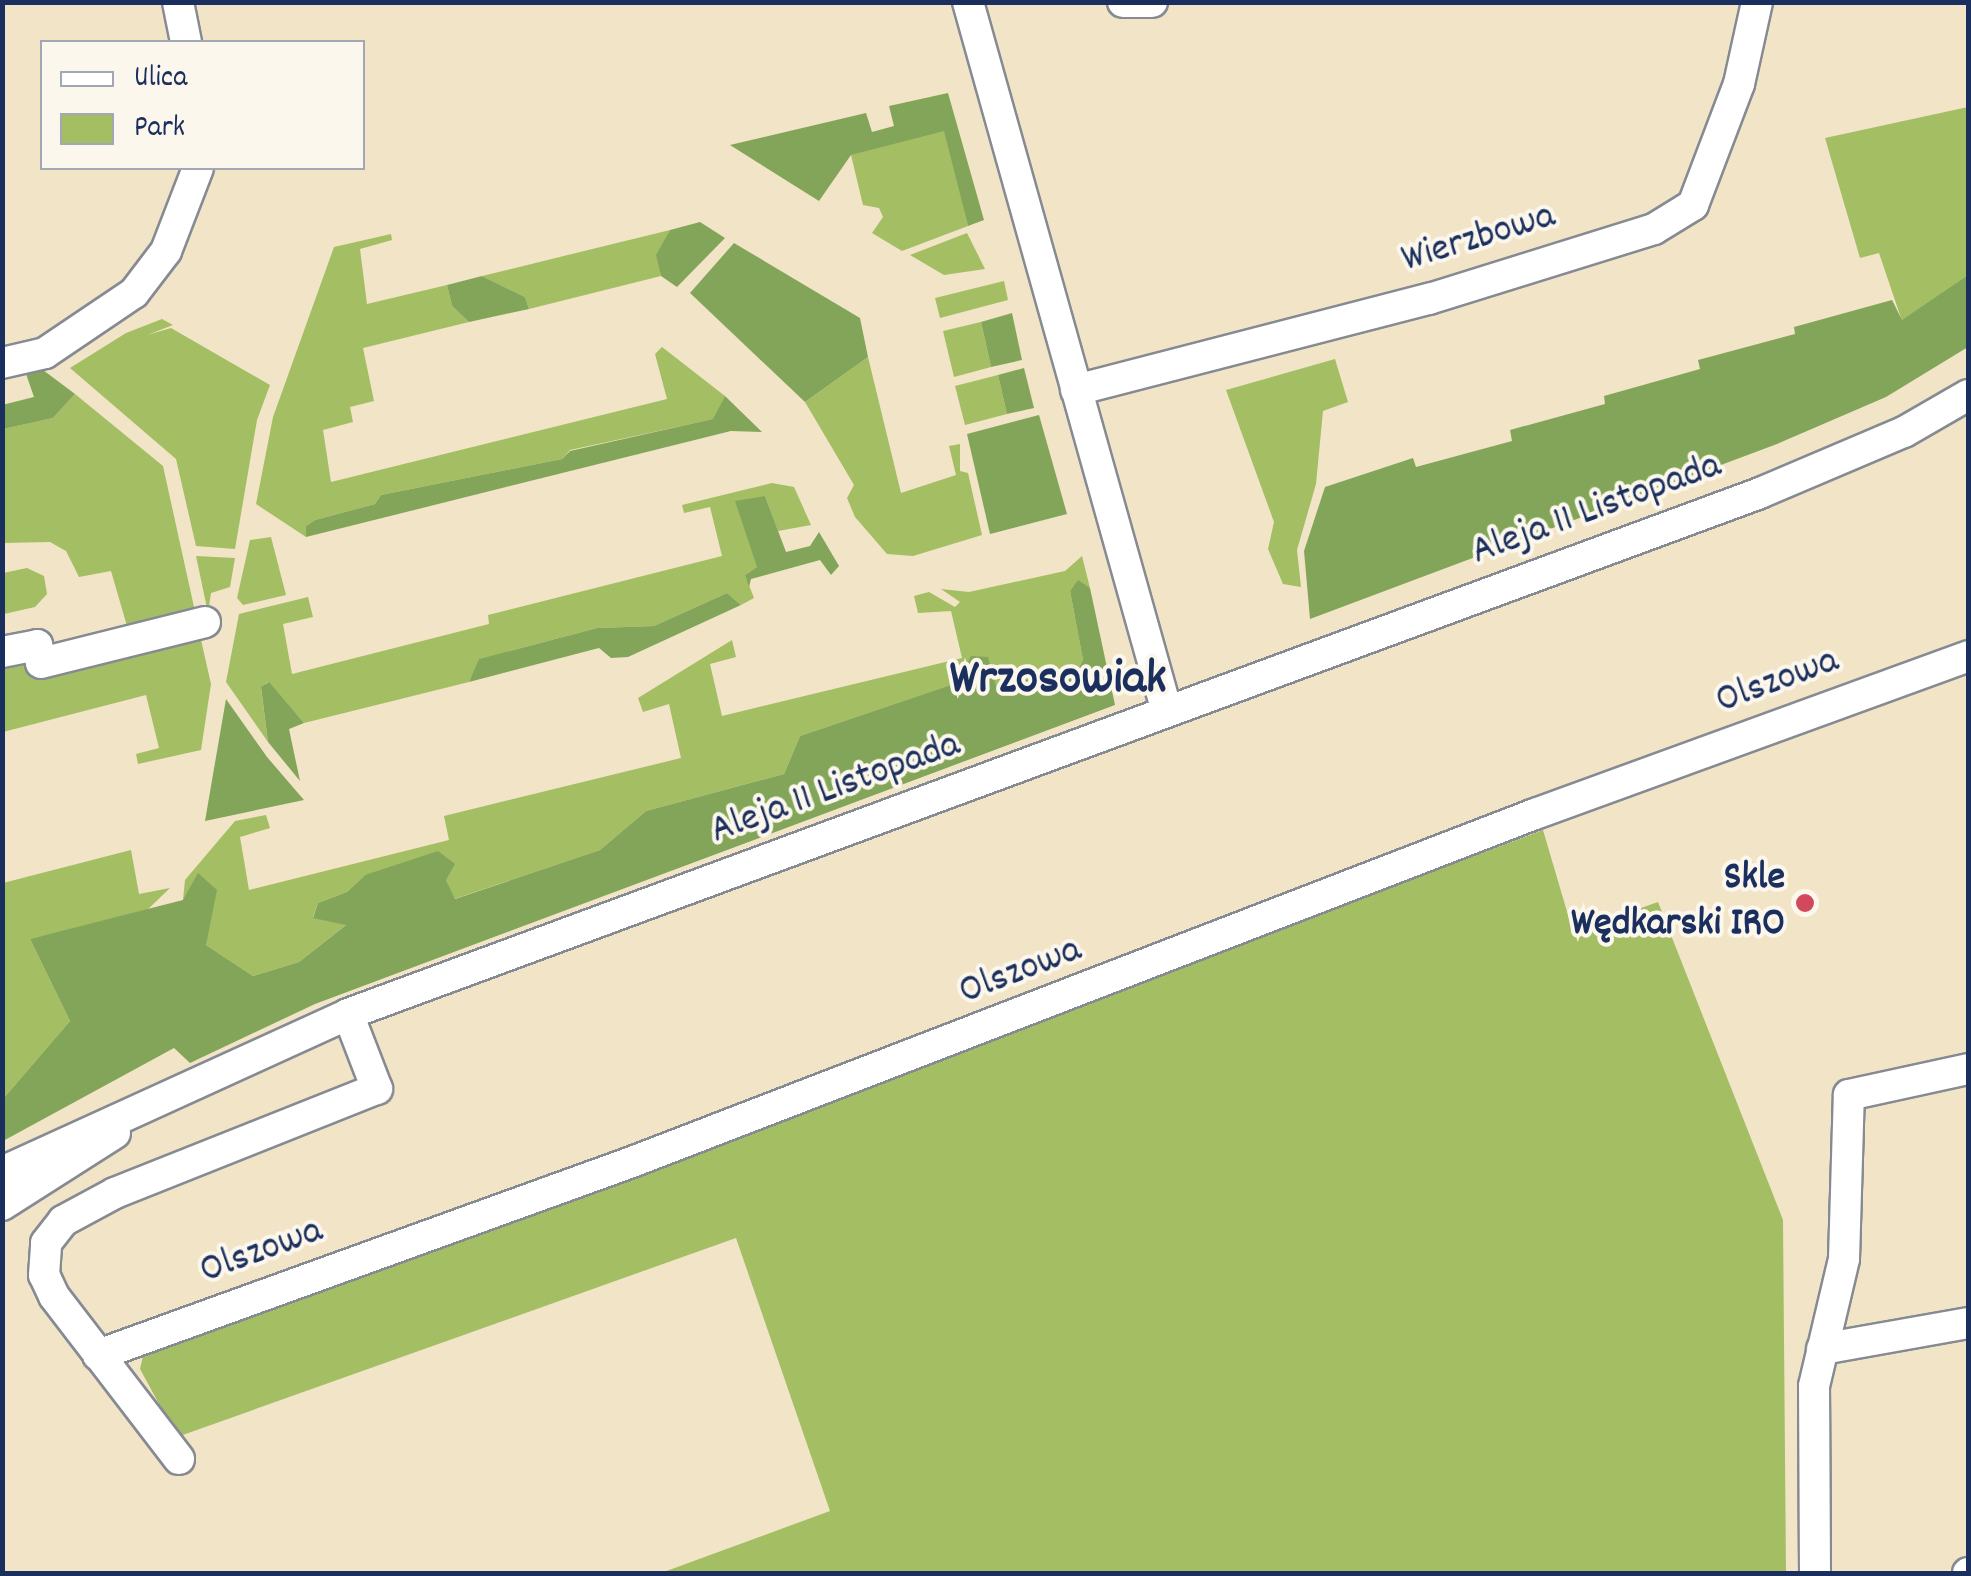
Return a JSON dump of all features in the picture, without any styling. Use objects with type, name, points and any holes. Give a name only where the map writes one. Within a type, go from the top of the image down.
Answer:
[{"type":"street","points":[[178,2],[186,40]]},
{"type":"street","points":[[968,2],[1167,712]]},
{"type":"street","points":[[1123,2],[1152,2]]},
{"type":"street","name":"Wierzbowa","points":[[1076,390],[1429,299],[1654,229],[1693,205],[1739,84],[1757,2]]},
{"type":"street","points":[[2,363],[44,353],[134,292],[166,251],[197,170]]},
{"type":"street","name":"Aleja 11 Listopada","points":[[2,1172],[348,1014],[1760,493],[1904,432],[1968,394]]},
{"type":"street","points":[[2,652],[37,645],[37,664],[118,632],[205,622]]},
{"type":"street","name":"Olszowa","points":[[98,1355],[632,1162],[1535,814],[1968,656]]},
{"type":"street","points":[[178,1459],[98,1355],[44,1275],[52,1231],[115,1193],[377,1089],[348,1014]]},
{"type":"street","points":[[1815,1574],[1814,1386],[1844,1259],[1849,1096],[1968,1068]]},
{"type":"street","name":"Aleja 11 Listopada","points":[[2,1205],[180,1091]]},
{"type":"street","points":[[1822,1349],[1968,1323]]},
{"type":"green space","points":[[948,93],[984,220],[968,226],[944,131],[851,155],[819,201],[730,145],[866,113],[872,132],[894,126],[889,106]]},
{"type":"green space","points":[[1968,107],[1968,275],[1902,321],[1879,253],[1860,258],[1825,138]]},
{"type":"green space","points":[[935,129],[945,131],[968,226],[902,251],[872,233],[883,217],[879,208],[863,205],[851,155]]},
{"type":"green space","points":[[700,222],[725,238],[677,287],[661,276],[656,255],[670,230]]},
{"type":"green space","points":[[670,230],[657,255],[661,276],[529,309],[525,297],[482,276]]},
{"type":"green space","points":[[967,233],[985,269],[944,275],[910,255]]},
{"type":"green space","points":[[391,234],[392,240],[360,249],[367,304],[447,285],[452,306],[469,322],[363,348],[374,401],[350,407],[353,422],[323,430],[331,482],[667,399],[655,354],[662,347],[725,396],[714,419],[570,450],[562,459],[381,495],[375,504],[315,520],[306,526],[306,537],[256,504],[273,417],[334,247]]},
{"type":"green space","points":[[734,243],[860,318],[868,357],[805,402],[690,293]]},
{"type":"green space","points":[[1968,275],[1968,347],[1886,397],[1777,444],[1310,619],[1304,551],[1325,487],[1413,458],[1416,467],[1512,441],[1510,430],[1605,404],[1604,396],[1700,369],[1698,360],[1795,334],[1794,327],[1892,300],[1902,320]]},
{"type":"green space","points":[[482,276],[525,297],[529,309],[469,322],[452,306],[447,285]]},
{"type":"green space","points":[[1004,281],[1008,300],[940,318],[935,298]]},
{"type":"green space","points":[[1012,313],[1022,360],[991,367],[981,322]]},
{"type":"green space","points":[[162,319],[173,325],[147,335],[171,328],[270,385],[257,420],[235,549],[196,546],[176,459],[70,368],[126,333]]},
{"type":"green space","points":[[981,322],[991,367],[954,377],[943,331]]},
{"type":"green space","points":[[868,357],[901,493],[956,475],[949,446],[960,444],[960,471],[968,473],[982,535],[913,556],[887,554],[855,517],[847,498],[854,485],[805,402]]},
{"type":"green space","points":[[1335,359],[1348,402],[1323,411],[1316,484],[1297,550],[1301,587],[1283,584],[1268,549],[1274,522],[1226,390]]},
{"type":"green space","points":[[39,367],[75,394],[53,418],[3,429],[2,405],[34,397],[25,371]]},
{"type":"green space","points":[[1024,368],[1034,408],[1007,414],[998,375]]},
{"type":"green space","points":[[998,375],[1007,414],[965,425],[955,386]]},
{"type":"green space","points":[[75,394],[163,466],[196,616],[129,633],[111,571],[79,577],[66,551],[50,542],[3,543],[2,429],[53,418]]},
{"type":"green space","points":[[725,396],[762,432],[731,431],[306,537],[306,526],[315,520],[375,504],[381,495],[562,459],[570,451],[713,419]]},
{"type":"green space","points":[[1039,415],[1067,514],[990,534],[967,434]]},
{"type":"green space","points":[[772,483],[794,487],[811,525],[778,531],[765,496],[757,567],[745,575],[754,598],[741,605],[727,593],[654,626],[597,628],[480,659],[469,682],[304,723],[268,682],[261,688],[268,742],[226,682],[239,614],[308,597],[313,617],[283,624],[292,674],[489,624],[488,615],[722,556],[710,507],[684,513],[682,505]]},
{"type":"green space","points":[[765,496],[786,552],[810,546],[819,532],[839,566],[831,575],[820,560],[751,579],[749,587],[745,575],[757,567],[735,501]]},
{"type":"green space","points":[[271,537],[286,595],[243,605],[237,598],[250,540]]},
{"type":"green space","points":[[196,556],[235,558],[230,587],[211,593],[208,613]]},
{"type":"green space","points":[[1082,556],[1090,588],[1078,581],[1070,591],[1083,660],[1078,669],[995,686],[958,683],[800,736],[784,774],[646,811],[600,850],[454,899],[446,880],[365,875],[347,892],[318,903],[313,917],[347,924],[299,962],[253,976],[206,945],[183,900],[185,880],[235,821],[266,815],[270,828],[240,837],[249,890],[449,840],[444,816],[681,758],[669,704],[643,712],[638,698],[732,640],[736,657],[710,664],[722,716],[962,658],[951,611],[918,613],[914,596],[929,592],[955,607],[960,602],[941,589],[969,592],[1065,571]]},
{"type":"green space","points":[[27,568],[44,576],[47,594],[35,607],[4,614],[3,573]]},
{"type":"green space","points":[[1078,580],[1090,588],[1115,705],[315,1004],[190,1063],[174,1048],[3,1141],[3,1099],[70,1021],[30,939],[183,900],[198,873],[217,890],[206,945],[253,976],[299,962],[346,925],[313,918],[318,903],[347,892],[365,875],[438,851],[455,864],[446,880],[455,899],[600,850],[646,811],[784,774],[800,736],[957,683],[971,656],[988,657],[996,686],[1078,669],[1083,660],[1070,591]]},
{"type":"green space","points":[[727,593],[741,605],[628,657],[611,658],[599,648],[469,682],[479,659],[597,628],[654,626]]},
{"type":"green space","points":[[199,631],[211,684],[201,750],[138,764],[136,754],[159,748],[146,695],[3,732],[3,665]]},
{"type":"green space","points":[[269,682],[304,723],[289,729],[300,781],[268,742],[261,687]]},
{"type":"green space","points":[[226,699],[267,757],[304,800],[205,821]]},
{"type":"green space","points":[[1543,830],[1573,932],[1658,902],[1783,1220],[1786,1573],[661,1573],[830,1511],[736,1238],[177,1437],[140,1369],[143,1356]]},
{"type":"green space","points":[[131,850],[139,894],[170,888],[144,913],[30,939],[70,1021],[3,1099],[3,883]]},
{"type":"place","name":"Skle Wędkarski IRO","points":[[1805,903]]},
{"type":"district","name":"Wrzosowiak","points":[[1058,682]]}]
